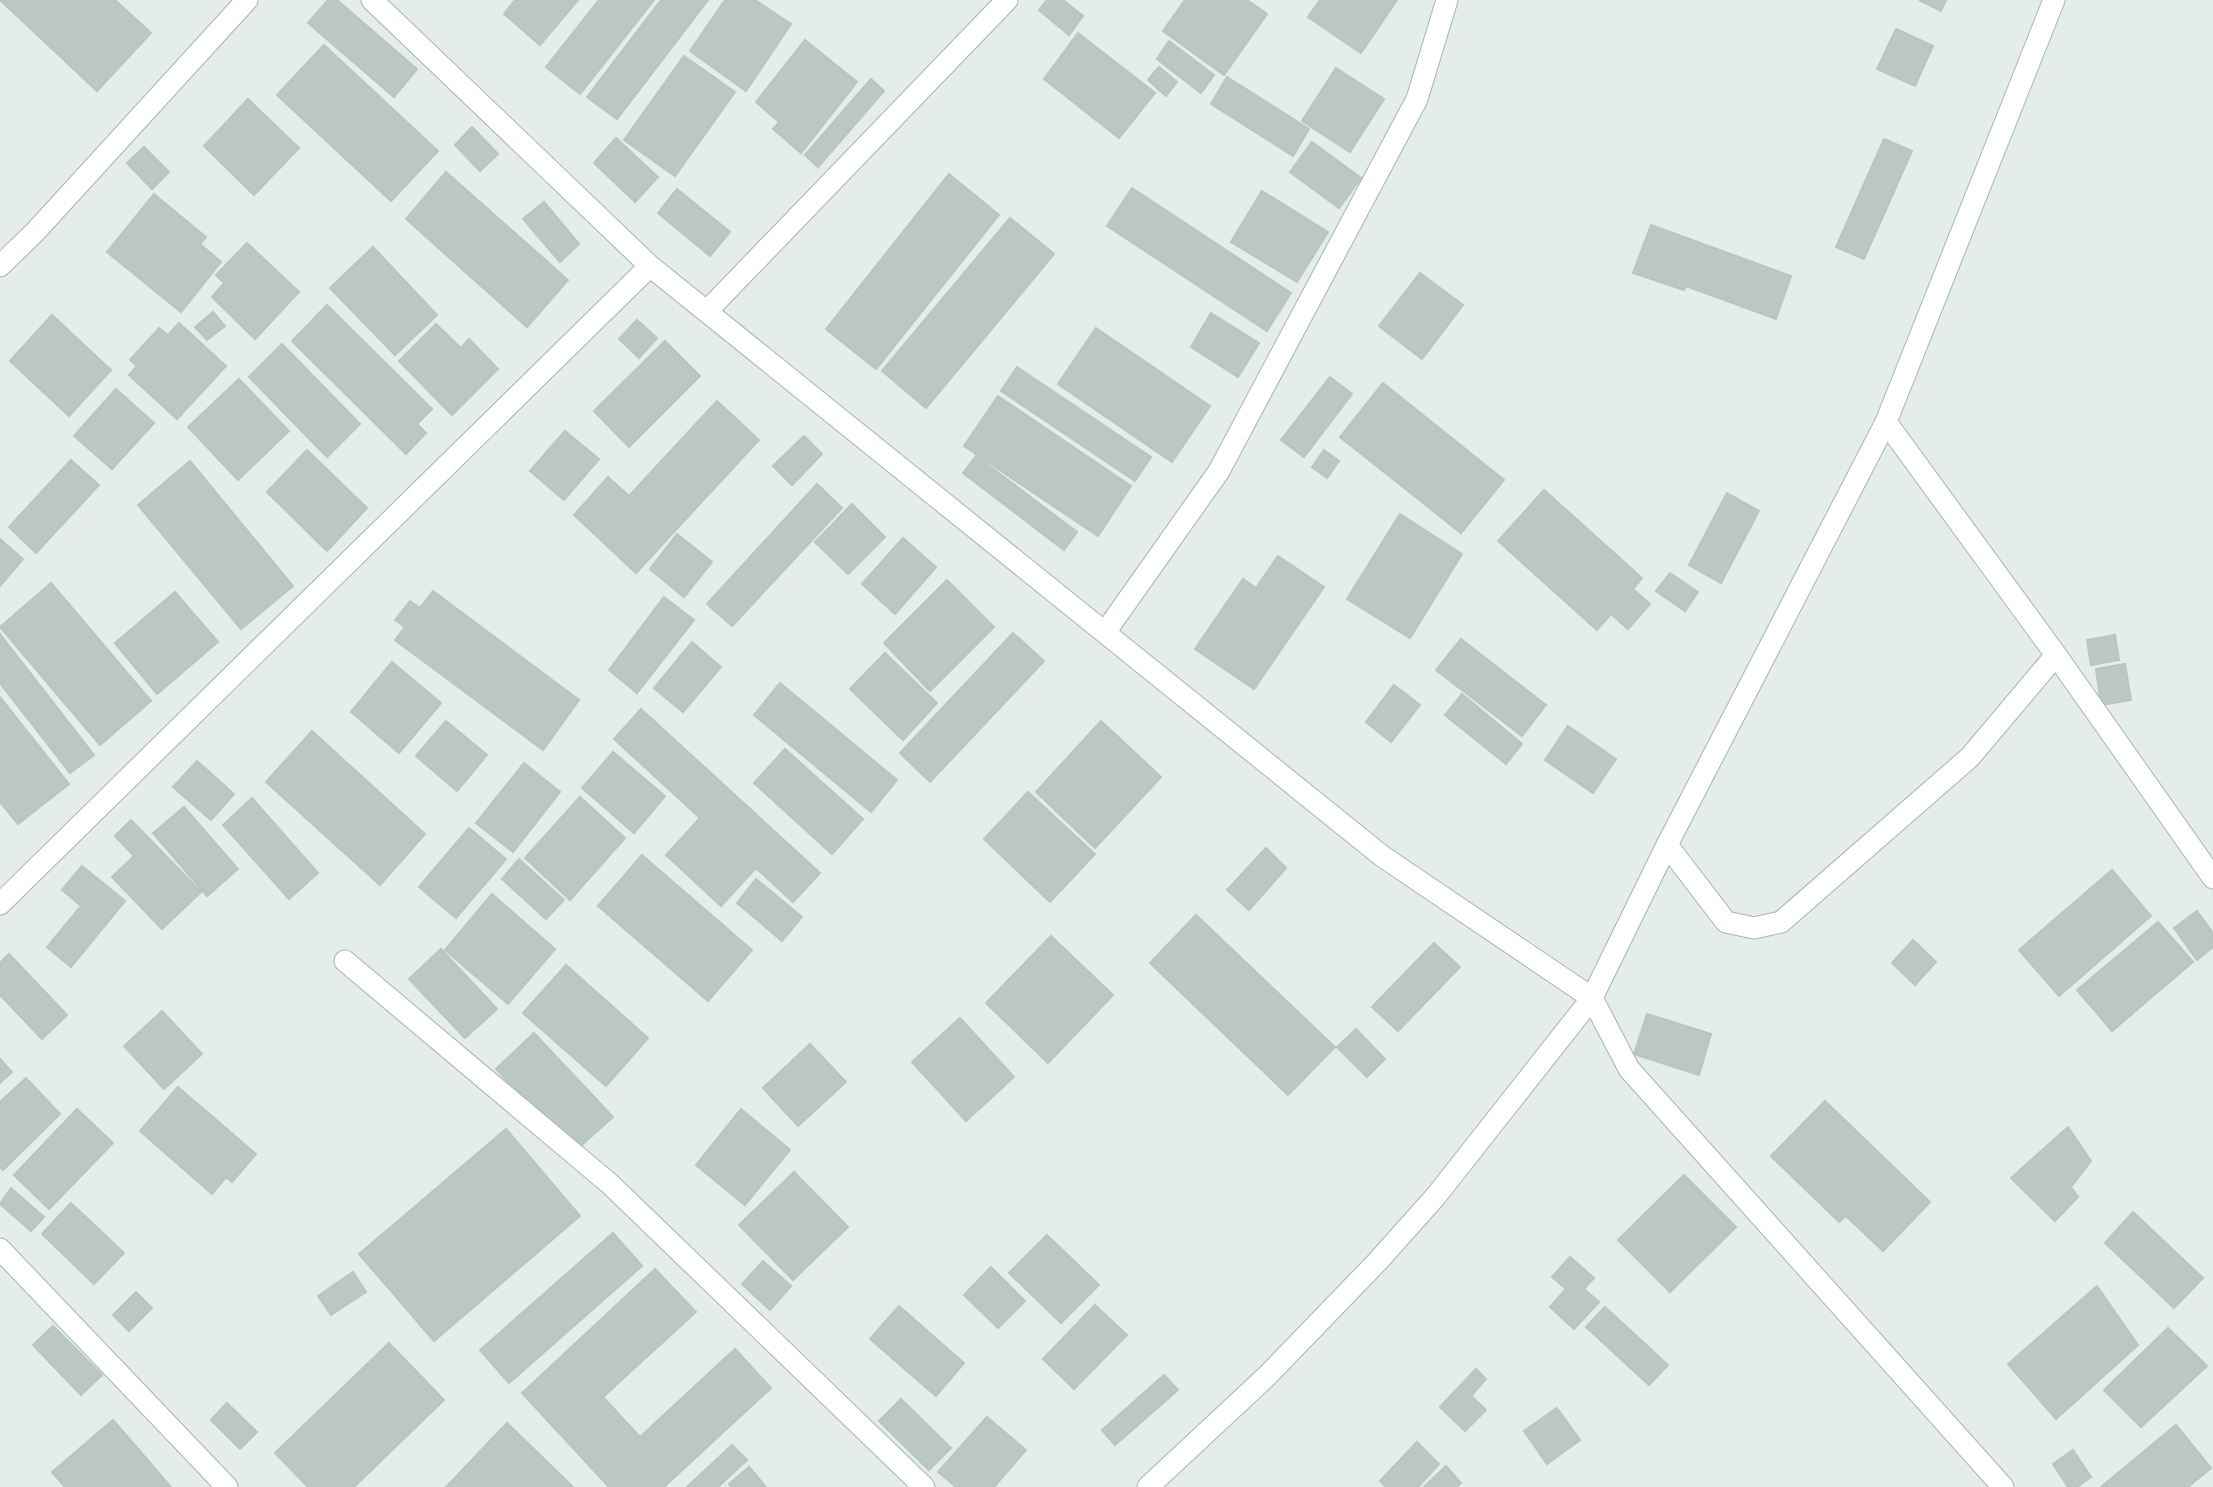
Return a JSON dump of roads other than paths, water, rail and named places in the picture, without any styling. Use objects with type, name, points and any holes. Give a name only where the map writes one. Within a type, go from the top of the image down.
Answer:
[{"type":"street","points":[[0,266],[35,232],[247,0]]},
{"type":"street","points":[[372,0],[650,266],[708,310],[1382,856],[1592,998],[1629,1069],[2003,1487]]},
{"type":"street","points":[[708,310],[1007,0]]},
{"type":"street","points":[[1106,631],[1219,471],[1417,99],[1447,0]]},
{"type":"street","points":[[1148,1487],[1268,1375],[1378,1261],[1436,1196],[1592,998],[1667,845],[1886,422],[2054,0]]},
{"type":"street","points":[[0,904],[650,266]]},
{"type":"street","points":[[1886,422],[2056,655],[2213,878]]},
{"type":"street","points":[[1667,845],[1726,922],[1754,928],[1781,922],[1970,757],[2056,655]]},
{"type":"street","points":[[345,961],[611,1184],[923,1487]]},
{"type":"street","points":[[0,1249],[228,1487]]}]
